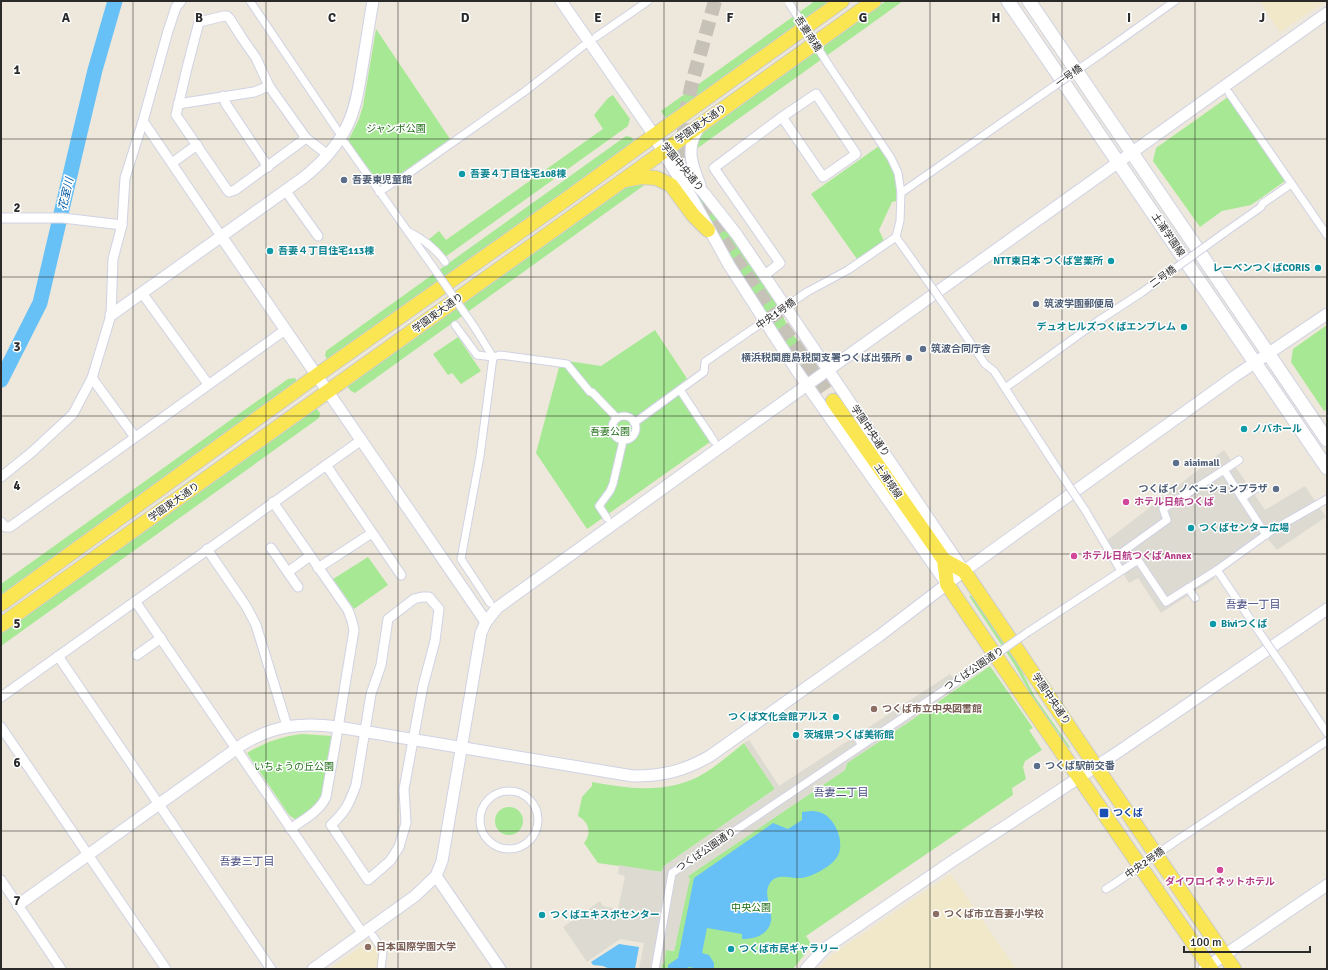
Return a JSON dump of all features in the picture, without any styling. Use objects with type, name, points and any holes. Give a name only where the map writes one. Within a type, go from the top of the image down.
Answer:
[{"type":"main road","name":"学園東大通り","points":[[1,604],[316,376],[568,198],[842,1]]},
{"type":"main road","name":"学園東大通り","points":[[1,625],[874,1]]},
{"type":"main road","name":"土浦学園線","points":[[1008,1],[1327,468]]},
{"type":"main road","name":"土浦学園線","points":[[1030,1],[1327,440]]},
{"type":"main road","points":[[621,181],[634,178],[656,178],[671,185],[693,215],[708,230]]},
{"type":"main road","name":"土浦境線","points":[[833,401],[944,560],[964,571]]},
{"type":"main road","name":"土浦境線","points":[[944,560],[947,584]]},
{"type":"main road","name":"学園中央通り","points":[[964,571],[1234,969]]},
{"type":"main road","name":"学園中央通り","points":[[947,584],[1208,968]]},
{"type":"street","points":[[1,477],[32,452],[73,414],[92,378],[111,314],[113,259],[122,225],[125,178],[143,122],[168,31],[176,7],[181,1]]},
{"type":"street","points":[[250,1],[338,131]]},
{"type":"street","points":[[111,314],[310,173],[328,155],[345,130],[353,110],[358,90],[373,1]]},
{"type":"street","name":"学園中央通り","points":[[561,1],[665,150],[704,193],[737,235],[964,571]]},
{"type":"street","points":[[596,37],[648,1]]},
{"type":"street","name":"一号橋","points":[[901,193],[1175,1]]},
{"type":"street","name":"吾妻南橋","points":[[788,2],[891,158],[898,173],[901,193],[900,221],[896,236]]},
{"type":"street","points":[[313,969],[368,935],[415,896],[436,876],[442,861],[480,638],[486,622],[493,613],[503,604],[807,385],[1327,13]]},
{"type":"street","points":[[306,138],[268,167],[235,190],[229,192],[176,115],[198,23],[224,16],[227,16],[230,19],[256,58],[269,86],[306,138],[328,155]]},
{"type":"street","points":[[379,192],[398,181],[524,92],[584,46]]},
{"type":"street","points":[[178,104],[254,92],[269,86]]},
{"type":"street","points":[[765,275],[780,263],[714,168],[782,117],[816,94],[856,154],[823,177],[782,117]]},
{"type":"street","points":[[1229,94],[1327,235]]},
{"type":"street","points":[[224,96],[226,104],[268,167]]},
{"type":"street","points":[[143,122],[360,441],[486,622]]},
{"type":"street","points":[[700,125],[694,134],[690,152],[692,166],[704,193]]},
{"type":"street","points":[[345,143],[433,267],[493,357],[480,456],[461,559],[490,603]]},
{"type":"street","points":[[172,163],[197,146]]},
{"type":"street","name":"学園中央通り","points":[[665,150],[729,266],[807,385],[947,584]]},
{"type":"street","name":"二号橋","points":[[1006,388],[1098,321],[1141,293],[1291,184]]},
{"type":"street","points":[[285,190],[318,236]]},
{"type":"street","points":[[1,218],[59,218],[122,225]]},
{"type":"street","points":[[407,231],[423,240],[439,253],[445,262]]},
{"type":"street","points":[[896,236],[985,364],[994,371],[1006,388],[1085,510],[1121,571]]},
{"type":"street","name":"中央1号橋","points":[[680,390],[704,372],[705,362],[807,292],[848,270],[896,236]]},
{"type":"street","points":[[142,293],[208,384]]},
{"type":"street","points":[[18,905],[236,749],[258,736],[287,726],[313,724],[338,727],[633,776],[649,776],[678,771],[696,764],[710,756],[879,636],[964,571],[1255,362],[1327,314]]},
{"type":"street","points":[[455,325],[477,355],[493,357],[500,355],[566,364],[590,392],[592,392],[617,418]]},
{"type":"street","points":[[1,522],[5,527],[10,527],[285,330]]},
{"type":"street","points":[[92,378],[135,437]]},
{"type":"street","points":[[634,423],[680,390],[714,441]]},
{"type":"street","points":[[625,416],[629,417],[636,427],[634,435],[627,440],[623,441],[616,438],[612,432],[612,424],[617,418],[625,416]]},
{"type":"street","points":[[1,697],[360,441]]},
{"type":"street","points":[[607,518],[598,506],[610,491],[613,484],[623,441]]},
{"type":"street","points":[[1114,558],[1156,525],[1167,520],[1163,509],[1239,460]]},
{"type":"street","points":[[326,465],[401,575]]},
{"type":"street","points":[[1224,470],[1266,535]]},
{"type":"street","points":[[1242,498],[1258,487]]},
{"type":"street","name":"つくば公園通り","points":[[655,969],[672,873],[862,746],[1028,632],[1138,560],[1166,602],[1217,570],[1266,535],[1324,501]]},
{"type":"street","points":[[273,502],[348,610],[353,625],[353,636],[328,790],[324,802],[318,809],[290,829]]},
{"type":"street","points":[[318,568],[372,533]]},
{"type":"street","points":[[271,548],[298,587]]},
{"type":"street","points":[[207,549],[246,606],[256,625],[287,726]]},
{"type":"street","points":[[288,572],[310,556]]},
{"type":"street","points":[[1217,570],[1327,733]]},
{"type":"street","points":[[1188,588],[1195,598]]},
{"type":"street","points":[[429,597],[439,609],[435,642],[423,686],[414,740],[404,790],[406,823],[399,847],[390,861],[368,880],[331,825],[343,813],[351,799],[356,785],[371,694],[381,665],[388,620],[414,599],[429,597]]},
{"type":"street","points":[[135,601],[290,829],[368,935],[383,951],[381,969]]},
{"type":"street","points":[[806,969],[824,949],[951,862],[1096,767],[1327,609]]},
{"type":"street","points":[[137,655],[161,638]]},
{"type":"street","points":[[58,656],[271,969]]},
{"type":"street","points":[[1,727],[166,969]]},
{"type":"street","points":[[854,733],[862,746]]},
{"type":"street","name":"中央2号橋","points":[[1106,889],[1327,741]]},
{"type":"street","points":[[508,790],[519,792],[532,802],[537,812],[538,823],[530,840],[519,847],[506,849],[494,845],[485,837],[479,818],[482,806],[490,797],[496,793],[508,790]]},
{"type":"street","points":[[436,876],[500,969]]},
{"type":"street","points":[[1,880],[61,969]]},
{"type":"street","points":[[1208,968],[1225,954],[1327,885]]},
{"type":"shaded area","points":[[1259,1],[1326,1],[1280,32]]},
{"type":"shaded area","points":[[1224,450],[1265,510],[1305,486],[1326,517],[1277,550],[1267,538],[1217,570],[1214,579],[1161,613],[1138,578],[1129,583],[1105,542]]},
{"type":"shaded area","points":[[950,674],[959,686],[847,763],[845,770],[688,876],[690,879],[674,951],[666,950],[661,969],[639,969],[644,943],[620,939],[587,962],[563,927],[600,901],[603,906],[618,909],[625,876],[618,874],[619,865],[661,872],[664,866],[775,789],[744,743],[749,740],[779,786]]},
{"type":"shaded area","name":"つくば市立吾妻小学校","points":[[951,874],[1016,969],[818,969],[835,953]]},
{"type":"shaded area","name":"日本国際学園大学","points":[[371,940],[381,955],[379,969],[330,969]]},
{"type":"green space","points":[[815,1],[833,1],[667,120],[661,111]]},
{"type":"green space","points":[[886,1],[903,1],[695,150],[701,134]]},
{"type":"green space","name":"ジャンボ公園","points":[[376,29],[450,139],[382,187],[348,141],[359,119],[363,106]]},
{"type":"green space","points":[[613,95],[630,119],[628,126],[445,257],[428,240],[439,231],[446,240],[603,129],[594,115],[608,98]]},
{"type":"green space","points":[[1228,97],[1285,181],[1251,205],[1222,211],[1200,227],[1153,161],[1156,148]]},
{"type":"green space","points":[[626,136],[631,137],[635,142],[329,361],[325,356],[326,351]]},
{"type":"green space","points":[[879,146],[895,178],[896,201],[892,202],[879,230],[884,241],[857,259],[811,194]]},
{"type":"green space","points":[[650,181],[355,393],[347,386],[618,192],[627,186]]},
{"type":"green space","points":[[691,185],[727,231],[771,294],[790,330],[808,356],[809,361],[804,365],[799,361],[730,260]]},
{"type":"green space","points":[[1327,325],[1327,409],[1324,411],[1291,362],[1293,349]]},
{"type":"green space","name":"吾妻公園","points":[[655,330],[688,380],[675,389],[710,442],[587,529],[536,453],[561,360],[601,366]]},
{"type":"green space","points":[[458,337],[481,371],[461,384],[452,373],[448,375],[433,354]]},
{"type":"green space","points":[[295,378],[298,383],[1,596],[1,584],[288,379]]},
{"type":"green space","points":[[316,408],[320,413],[319,418],[1,646],[1,634]]},
{"type":"green space","points":[[368,557],[388,585],[354,609],[333,579]]},
{"type":"green space","points":[[969,596],[972,596],[1017,662],[1035,697],[1070,747],[1069,748],[1033,698],[1014,664]]},
{"type":"green space","name":"中央公園","points":[[990,666],[1033,728],[1029,730],[1042,750],[1025,761],[1023,767],[1026,779],[1012,788],[1013,795],[806,936],[812,945],[793,969],[661,969],[662,963],[664,964],[666,950],[674,951],[689,879],[688,876],[845,770],[847,763]]},
{"type":"green space","name":"いちょうの丘公園","points":[[302,734],[332,736],[322,795],[313,808],[296,820],[289,815],[247,753],[273,740]]},
{"type":"green space","points":[[744,743],[775,789],[664,866],[662,872],[598,863],[584,843],[589,832],[585,821],[578,816],[582,797],[592,786],[592,782],[642,788],[667,787],[679,784],[705,773]]},
{"type":"green space","points":[[509,807],[515,808],[519,811],[522,815],[522,827],[519,831],[515,834],[509,835],[503,834],[499,831],[496,827],[495,821],[496,815],[499,811],[503,808]]},
{"type":"water","points":[[811,811],[824,814],[828,817],[838,832],[840,838],[840,850],[834,861],[815,874],[802,878],[781,877],[770,883],[767,894],[771,920],[765,932],[760,936],[742,939],[742,934],[707,928],[702,953],[709,955],[714,963],[714,969],[688,967],[688,969],[668,969],[668,965],[678,958],[694,878],[773,823],[788,829],[802,820],[802,812]]},
{"type":"water","points":[[619,944],[639,947],[635,969],[610,969],[603,966],[593,965],[591,962]]},
{"type":"waterway","name":"花室川","points":[[1,380],[40,303],[95,70],[115,1]]},
{"type":"tunnel","points":[[715,1],[692,83],[685,116],[683,142],[686,163],[694,189],[724,242],[833,401]]},
{"type":"place","name":"吾妻４丁目住宅108棟","points":[[462,174]]},
{"type":"place","name":"吾妻東児童館","points":[[344,180]]},
{"type":"place","name":"吾妻４丁目住宅113棟","points":[[270,251]]},
{"type":"place","name":"NTT東日本 つくば営業所","points":[[1111,261]]},
{"type":"place","name":"レーベンつくばCORIS","points":[[1318,268]]},
{"type":"place","name":"筑波学園郵便局","points":[[1036,304]]},
{"type":"place","name":"デュオヒルズつくばエンブレム","points":[[1184,327]]},
{"type":"place","name":"筑波合同庁舎","points":[[923,349]]},
{"type":"place","name":"横浜税関鹿島税関支署つくば出張所","points":[[909,358]]},
{"type":"place","name":"ノバホール","points":[[1244,429]]},
{"type":"place","name":"aiaimall","points":[[1176,463]]},
{"type":"place","name":"つくばイノベーションプラザ","points":[[1276,489]]},
{"type":"place","name":"ホテル日航つくば","points":[[1126,502]]},
{"type":"place","name":"つくばセンター広場","points":[[1191,528]]},
{"type":"place","name":"ホテル日航つくば Annex","points":[[1074,556]]},
{"type":"place","name":"Biviつくば","points":[[1213,624]]},
{"type":"place","name":"つくば市立中央図書館","points":[[874,709]]},
{"type":"place","name":"つくば文化会館アルス","points":[[836,717]]},
{"type":"place","name":"茨城県つくば美術館","points":[[796,735]]},
{"type":"place","name":"つくば駅前交番","points":[[1037,766]]},
{"type":"place","name":"つくば","points":[[1104,813]]},
{"type":"place","name":"ダイワロイネットホテル","points":[[1220,870]]},
{"type":"place","name":"つくば市立吾妻小学校","points":[[936,914]]},
{"type":"place","name":"つくばエキスポセンター","points":[[542,915]]},
{"type":"place","name":"日本国際学園大学","points":[[368,947]]},
{"type":"place","name":"つくば市民ギャラリー","points":[[731,949]]},
{"type":"district","name":"吾妻一丁目","points":[[1253,604]]},
{"type":"district","name":"吾妻二丁目","points":[[841,792]]},
{"type":"district","name":"吾妻三丁目","points":[[247,861]]}]
